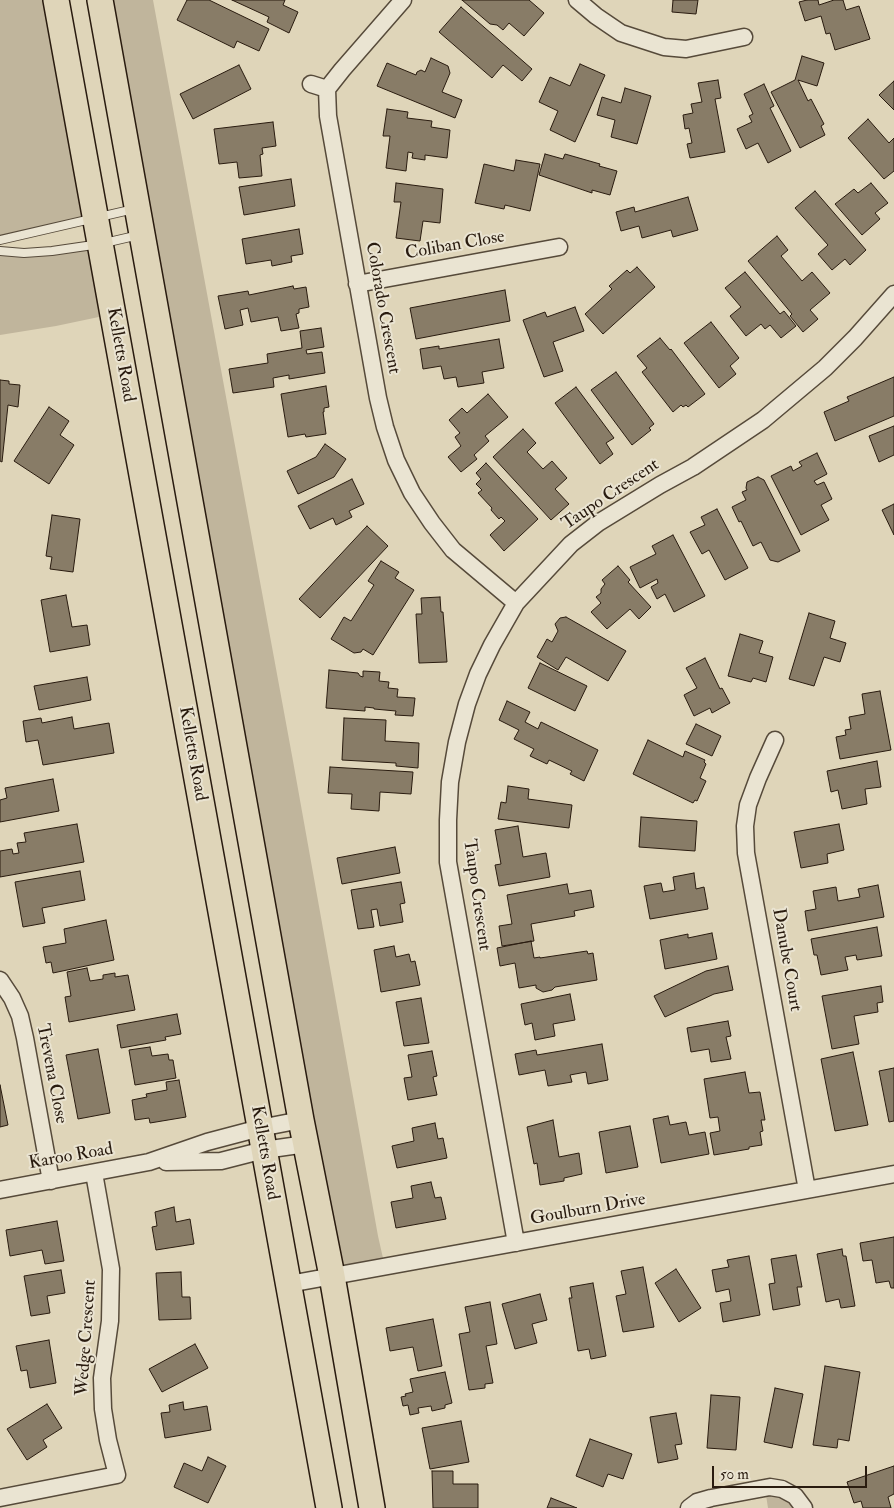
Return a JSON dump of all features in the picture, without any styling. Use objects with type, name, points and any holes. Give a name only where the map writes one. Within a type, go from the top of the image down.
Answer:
[{"type":"main road","name":"Kelletts Road","points":[[56,0],[329,1508]]},
{"type":"main road","points":[[100,0],[301,1120],[332,1276],[372,1508]]},
{"type":"street","points":[[311,84],[327,89],[403,0]]},
{"type":"street","points":[[577,0],[621,33],[664,48],[686,49],[744,37]]},
{"type":"street","name":"Colorado Crescent","points":[[327,89],[328,116],[378,398],[396,460],[412,493],[453,550],[516,603]]},
{"type":"street","name":"Coliban Close","points":[[357,284],[559,247]]},
{"type":"street","name":"Taupo Crescent","points":[[516,1243],[448,862],[450,782],[457,742],[467,704],[478,674],[516,603],[571,544],[598,524],[732,442],[792,396],[855,338],[894,295]]},
{"type":"street","name":"Danube Court","points":[[775,740],[748,805],[745,826],[746,853],[806,1190]]},
{"type":"street","name":"Trevena Close","points":[[0,980],[12,998],[20,1016],[26,1038],[51,1181]]},
{"type":"street","name":"Karoo Road","points":[[149,1162],[220,1161],[301,1120]]},
{"type":"street","name":"Karoo Road","points":[[0,1190],[149,1162],[207,1142],[262,1139],[306,1144]]},
{"type":"street","name":"Wedge Crescent","points":[[0,1498],[117,1475],[108,1440],[103,1409],[102,1378],[110,1321],[111,1269],[94,1173]]},
{"type":"street","name":"Goulburn Drive","points":[[289,1284],[894,1174]]},
{"type":"street","points":[[689,1508],[697,1502],[711,1498],[770,1487],[782,1489],[795,1496],[804,1508]]},
{"type":"lane","points":[[0,240],[138,208]]},
{"type":"lane","points":[[0,251],[24,253],[52,251],[100,244],[143,234]]},
{"type":"shaded area","points":[[0,0],[56,0],[95,218],[0,240]]},
{"type":"shaded area","points":[[100,0],[153,0],[385,1267],[332,1276]]},
{"type":"shaded area","points":[[100,244],[113,314],[0,335],[0,251],[24,253]]},
{"type":"shaded area","points":[[774,1494],[786,1499],[796,1508],[768,1508],[766,1495]]},
{"type":"building","points":[[187,0],[209,0],[269,29],[259,51],[237,41],[234,48],[177,20]]},
{"type":"building","points":[[232,0],[285,0],[283,5],[298,12],[289,33],[267,22],[269,17]]},
{"type":"building","points":[[462,0],[529,0],[544,13],[524,36],[509,23],[503,30],[497,25],[490,24]]},
{"type":"building","points":[[673,0],[698,0],[696,14],[672,12]]},
{"type":"building","points":[[818,0],[819,5],[834,0],[843,0],[846,10],[859,6],[870,39],[835,50],[830,33],[826,34],[821,16],[805,21],[799,2]]},
{"type":"building","points":[[461,7],[532,69],[522,81],[503,65],[492,78],[439,32]]},
{"type":"building","points":[[802,56],[824,63],[817,86],[798,80],[808,101],[811,99],[824,124],[821,126],[825,135],[800,148],[771,92],[795,80]]},
{"type":"building","points":[[431,58],[448,66],[450,73],[442,92],[462,100],[455,118],[377,86],[387,63],[416,75],[421,70],[425,72]]},
{"type":"building","points":[[580,64],[605,75],[575,142],[550,130],[558,111],[539,102],[550,77],[570,86]]},
{"type":"building","points":[[239,65],[251,89],[193,119],[180,94]]},
{"type":"building","points":[[718,80],[721,98],[715,99],[725,152],[690,158],[687,144],[692,143],[689,128],[685,129],[683,115],[693,113],[691,104],[702,102],[698,83]]},
{"type":"building","points":[[894,81],[894,110],[879,95]]},
{"type":"building","points":[[764,84],[774,106],[770,108],[791,151],[768,163],[758,143],[746,149],[737,129],[752,122],[749,116],[753,114],[744,94]]},
{"type":"building","points":[[625,88],[651,96],[637,144],[611,137],[615,120],[597,115],[602,97],[621,103]]},
{"type":"building","points":[[387,109],[408,112],[407,118],[432,121],[431,127],[450,130],[447,158],[425,155],[425,160],[412,158],[413,153],[408,152],[406,171],[386,168],[390,136],[383,136]]},
{"type":"building","points":[[868,119],[889,143],[894,138],[894,171],[884,179],[848,138]]},
{"type":"building","points":[[273,122],[276,146],[262,148],[263,154],[260,155],[262,176],[239,178],[237,162],[219,164],[214,129]]},
{"type":"building","points":[[545,154],[563,159],[565,154],[617,171],[610,195],[592,190],[592,193],[539,175]]},
{"type":"building","points":[[516,160],[540,164],[530,211],[505,205],[504,209],[475,203],[484,164],[514,171]]},
{"type":"building","points":[[291,179],[295,206],[244,215],[239,187]]},
{"type":"building","points":[[396,183],[443,189],[440,223],[423,221],[420,241],[396,238],[401,202],[394,202]]},
{"type":"building","points":[[871,183],[888,203],[875,213],[880,219],[862,235],[835,204],[854,189],[858,193]]},
{"type":"building","points":[[815,191],[866,250],[850,265],[845,259],[832,270],[818,254],[828,245],[795,208]]},
{"type":"building","points":[[688,197],[698,230],[673,237],[671,230],[642,238],[639,226],[621,231],[616,212],[634,207],[635,212]]},
{"type":"building","points":[[299,229],[303,254],[291,256],[292,262],[272,266],[271,260],[246,264],[242,239]]},
{"type":"building","points":[[777,236],[788,250],[781,256],[802,281],[812,272],[830,293],[810,310],[818,319],[803,332],[790,316],[792,314],[748,261]]},
{"type":"building","points":[[637,267],[655,287],[603,334],[585,314],[612,289],[609,286],[627,270],[630,273]]},
{"type":"building","points":[[745,272],[780,314],[784,311],[796,326],[781,338],[770,325],[765,329],[761,324],[746,336],[730,316],[741,307],[725,288]]},
{"type":"building","points":[[293,286],[294,289],[306,287],[309,307],[299,309],[299,313],[296,314],[299,328],[281,331],[278,317],[251,322],[248,308],[240,310],[243,325],[225,329],[218,296],[248,291],[249,295]]},
{"type":"building","points":[[505,290],[510,321],[416,339],[410,308]]},
{"type":"building","points":[[575,307],[584,331],[553,342],[563,371],[544,377],[523,320],[545,312],[547,317]]},
{"type":"building","points":[[711,322],[739,358],[730,366],[736,374],[719,388],[684,343]]},
{"type":"building","points":[[321,328],[324,347],[306,350],[307,354],[322,352],[325,373],[289,379],[289,375],[273,378],[274,387],[233,393],[229,369],[268,363],[267,354],[302,348],[300,331]]},
{"type":"building","points":[[660,338],[671,349],[705,394],[688,407],[681,405],[673,412],[642,372],[647,368],[637,356]]},
{"type":"building","points":[[499,339],[504,368],[482,372],[484,383],[458,387],[456,377],[444,379],[441,366],[423,369],[420,349],[439,346],[439,349]]},
{"type":"building","points":[[616,372],[654,424],[649,428],[651,430],[632,445],[591,390]]},
{"type":"building","points":[[894,377],[894,416],[835,441],[824,412],[849,401],[847,397]]},
{"type":"building","points":[[0,380],[9,381],[9,384],[20,385],[18,407],[8,405],[2,462],[0,461]]},
{"type":"building","points":[[326,386],[329,407],[324,408],[323,412],[326,434],[306,437],[305,434],[288,437],[281,394]]},
{"type":"building","points":[[576,387],[614,438],[606,443],[613,454],[600,464],[555,403]]},
{"type":"building","points":[[488,394],[508,417],[485,436],[489,441],[474,455],[477,459],[461,472],[448,457],[461,446],[455,437],[460,433],[449,420],[462,408],[467,413]]},
{"type":"building","points":[[49,407],[69,421],[60,435],[74,445],[49,484],[14,461]]},
{"type":"building","points":[[894,426],[894,455],[879,462],[869,436]]},
{"type":"building","points":[[523,429],[536,443],[527,452],[543,469],[552,461],[567,478],[555,489],[569,504],[551,520],[493,457]]},
{"type":"building","points":[[325,444],[346,459],[334,477],[298,494],[287,471],[316,457]]},
{"type":"building","points":[[817,453],[827,474],[814,481],[817,485],[824,482],[832,499],[821,505],[829,520],[801,535],[771,476],[791,466],[793,471],[802,466],[799,462]]},
{"type":"building","points":[[486,463],[538,519],[504,551],[490,535],[505,521],[501,517],[499,519],[491,510],[492,508],[478,493],[482,490],[476,484],[481,479],[476,473]]},
{"type":"building","points":[[758,477],[764,480],[800,551],[778,562],[770,560],[761,542],[753,546],[732,507],[746,500],[742,492],[747,490],[747,482]]},
{"type":"building","points":[[352,479],[364,504],[349,511],[352,517],[336,525],[333,518],[310,529],[298,506]]},
{"type":"building","points":[[894,504],[894,535],[882,510]]},
{"type":"building","points":[[717,509],[748,568],[725,580],[709,550],[702,554],[690,532],[705,525],[701,517]]},
{"type":"building","points":[[52,515],[80,519],[73,572],[50,569],[52,557],[46,556]]},
{"type":"building","points":[[367,526],[388,546],[320,618],[299,599]]},
{"type":"building","points":[[673,535],[705,596],[674,612],[665,594],[657,599],[651,587],[658,583],[657,579],[640,588],[630,567],[656,554],[652,546]]},
{"type":"building","points":[[381,561],[399,572],[395,578],[414,590],[373,655],[363,649],[361,652],[354,653],[331,639],[344,617],[351,621],[374,585],[368,581]]},
{"type":"building","points":[[618,566],[630,580],[628,582],[651,607],[639,619],[630,609],[607,629],[591,612],[601,603],[596,597],[601,593],[601,589],[605,584],[602,580]]},
{"type":"building","points":[[66,595],[72,627],[87,625],[90,645],[50,652],[41,600]]},
{"type":"building","points":[[440,597],[447,662],[419,663],[416,614],[422,614],[421,598]]},
{"type":"building","points":[[809,613],[835,621],[830,638],[846,643],[840,662],[824,657],[814,686],[789,679]]},
{"type":"building","points":[[566,617],[626,651],[608,681],[566,657],[558,670],[537,657],[547,639],[552,642],[558,631],[555,624],[560,618]]},
{"type":"building","points":[[740,634],[763,641],[759,653],[773,657],[766,682],[753,678],[751,682],[728,676]]},
{"type":"building","points":[[705,658],[720,689],[722,688],[730,703],[712,713],[710,708],[694,716],[684,695],[697,688],[686,668]]},
{"type":"building","points":[[540,663],[587,686],[575,711],[528,688]]},
{"type":"building","points":[[329,670],[358,673],[363,677],[363,671],[380,672],[379,681],[389,682],[388,688],[398,689],[397,697],[415,698],[413,716],[395,715],[396,711],[365,707],[365,711],[326,708]]},
{"type":"building","points":[[87,677],[91,700],[39,710],[34,686]]},
{"type":"building","points":[[880,691],[891,750],[840,759],[836,737],[846,735],[845,730],[851,729],[849,717],[865,714],[862,694]]},
{"type":"building","points":[[507,701],[530,712],[525,722],[538,729],[541,722],[598,750],[584,781],[570,774],[572,771],[549,760],[547,764],[530,756],[534,749],[514,739],[519,730],[499,720]]},
{"type":"building","points":[[72,717],[74,729],[109,723],[114,753],[43,765],[38,740],[26,742],[23,721],[41,718],[42,723]]},
{"type":"building","points":[[344,718],[386,720],[385,741],[419,743],[418,768],[396,766],[396,763],[342,760]]},
{"type":"building","points":[[696,724],[721,736],[712,756],[686,744]]},
{"type":"building","points":[[648,740],[683,757],[685,751],[705,760],[706,764],[700,778],[706,781],[697,801],[695,800],[693,803],[633,774]]},
{"type":"building","points":[[877,761],[881,787],[865,789],[867,804],[842,809],[838,790],[831,792],[827,771]]},
{"type":"building","points":[[330,767],[413,772],[411,794],[380,792],[379,811],[351,809],[352,794],[328,793]]},
{"type":"building","points":[[53,779],[59,811],[0,822],[0,800],[7,798],[5,788]]},
{"type":"building","points":[[508,786],[529,789],[528,799],[572,805],[569,828],[498,819],[501,802],[506,803]]},
{"type":"building","points":[[641,817],[697,821],[695,851],[639,847]]},
{"type":"building","points":[[77,824],[84,862],[0,877],[0,851],[12,849],[13,854],[19,853],[17,843],[26,842],[24,833]]},
{"type":"building","points":[[839,824],[844,850],[827,854],[828,863],[801,868],[794,832]]},
{"type":"building","points":[[518,826],[523,857],[546,853],[550,877],[499,886],[495,865],[501,864],[495,830]]},
{"type":"building","points":[[395,847],[400,873],[342,884],[337,858]]},
{"type":"building","points":[[80,871],[85,900],[42,908],[45,923],[23,927],[15,882]]},
{"type":"building","points":[[694,873],[696,889],[704,887],[708,909],[650,919],[644,886],[661,883],[663,892],[675,890],[673,877]]},
{"type":"building","points":[[401,882],[405,903],[400,904],[403,922],[380,926],[377,909],[371,910],[374,927],[358,929],[351,890]]},
{"type":"building","points":[[567,884],[569,894],[591,890],[594,907],[574,911],[575,916],[531,924],[534,941],[502,946],[499,926],[512,924],[507,895]]},
{"type":"building","points":[[878,885],[884,917],[808,931],[805,911],[816,909],[813,891],[836,887],[838,901],[860,897],[858,889]]},
{"type":"building","points":[[106,920],[114,960],[53,973],[51,962],[46,963],[43,947],[66,943],[64,929]]},
{"type":"building","points":[[877,927],[882,956],[857,960],[856,955],[845,957],[848,970],[821,975],[811,939]]},
{"type":"building","points":[[712,933],[717,959],[665,969],[660,940],[688,934],[688,938]]},
{"type":"building","points":[[531,941],[534,958],[587,951],[588,954],[593,953],[597,980],[555,987],[552,990],[543,992],[536,988],[536,985],[519,988],[515,963],[500,966],[497,948]]},
{"type":"building","points":[[394,946],[396,957],[409,954],[411,962],[415,961],[420,985],[381,992],[374,950]]},
{"type":"building","points":[[728,966],[733,990],[714,994],[665,1017],[654,996],[706,971]]},
{"type":"building","points":[[87,968],[90,981],[103,979],[103,975],[115,973],[115,977],[128,975],[135,1010],[69,1022],[65,997],[71,996],[67,972]]},
{"type":"building","points":[[881,986],[883,1002],[877,1003],[878,1012],[854,1016],[859,1044],[832,1049],[822,996]]},
{"type":"building","points":[[570,994],[575,1020],[553,1024],[555,1036],[535,1040],[532,1023],[525,1025],[521,1004]]},
{"type":"building","points":[[421,998],[429,1043],[404,1046],[396,1002]]},
{"type":"building","points":[[177,1014],[181,1034],[165,1037],[166,1040],[121,1048],[117,1025]]},
{"type":"building","points":[[728,1021],[731,1036],[726,1037],[731,1059],[711,1062],[709,1049],[691,1052],[687,1028]]},
{"type":"building","points":[[602,1044],[608,1080],[588,1084],[586,1072],[570,1075],[572,1082],[548,1086],[545,1070],[519,1075],[515,1054],[536,1050],[537,1055]]},
{"type":"building","points":[[150,1047],[152,1056],[168,1054],[169,1060],[173,1060],[176,1078],[135,1085],[129,1050]]},
{"type":"building","points":[[98,1049],[110,1113],[78,1119],[66,1055]]},
{"type":"building","points":[[432,1051],[437,1076],[433,1077],[437,1095],[408,1100],[404,1078],[412,1077],[408,1055]]},
{"type":"building","points":[[853,1052],[868,1125],[835,1131],[821,1059]]},
{"type":"building","points":[[894,1068],[894,1121],[889,1122],[879,1071]]},
{"type":"building","points":[[745,1072],[749,1093],[760,1092],[765,1120],[761,1120],[763,1131],[760,1132],[762,1145],[714,1155],[710,1133],[720,1131],[718,1117],[710,1118],[704,1079]]},
{"type":"building","points":[[179,1080],[186,1117],[150,1123],[149,1118],[135,1120],[132,1100],[147,1097],[146,1094],[167,1090],[166,1082]]},
{"type":"building","points":[[0,1085],[8,1125],[0,1127]]},
{"type":"building","points":[[668,1116],[670,1125],[686,1122],[689,1135],[705,1132],[709,1154],[661,1163],[653,1119]]},
{"type":"building","points":[[553,1120],[559,1157],[579,1153],[582,1174],[564,1178],[564,1181],[540,1185],[537,1163],[534,1164],[527,1127]]},
{"type":"building","points":[[435,1123],[438,1139],[443,1138],[447,1158],[397,1168],[392,1146],[414,1141],[412,1128]]},
{"type":"building","points":[[630,1126],[638,1167],[606,1173],[599,1132]]},
{"type":"building","points":[[431,1182],[435,1198],[441,1197],[446,1219],[396,1228],[391,1202],[413,1198],[411,1186]]},
{"type":"building","points":[[174,1207],[176,1222],[190,1219],[194,1244],[156,1250],[152,1227],[157,1226],[155,1212]]},
{"type":"building","points":[[57,1221],[64,1261],[45,1264],[42,1250],[10,1256],[6,1230]]},
{"type":"building","points":[[894,1237],[894,1288],[891,1288],[889,1281],[876,1283],[872,1260],[863,1261],[860,1243]]},
{"type":"building","points":[[842,1249],[843,1256],[846,1256],[855,1306],[841,1308],[839,1299],[826,1302],[817,1254]]},
{"type":"building","points":[[796,1255],[802,1287],[797,1287],[800,1305],[773,1310],[769,1284],[775,1283],[771,1259]]},
{"type":"building","points":[[749,1256],[760,1315],[723,1322],[720,1303],[731,1301],[729,1289],[716,1292],[712,1270],[729,1267],[727,1260]]},
{"type":"building","points":[[643,1267],[654,1327],[623,1332],[616,1296],[626,1294],[621,1271]]},
{"type":"building","points":[[676,1269],[701,1308],[679,1322],[655,1283]]},
{"type":"building","points":[[61,1270],[65,1293],[47,1296],[50,1313],[31,1316],[24,1276]]},
{"type":"building","points":[[181,1272],[182,1297],[190,1297],[191,1319],[159,1320],[156,1273]]},
{"type":"building","points":[[593,1283],[606,1356],[591,1359],[589,1349],[578,1351],[569,1298],[572,1298],[570,1287]]},
{"type":"building","points":[[540,1294],[547,1320],[532,1324],[537,1343],[515,1349],[502,1304]]},
{"type":"building","points":[[490,1302],[497,1344],[486,1346],[493,1383],[485,1384],[485,1388],[469,1390],[459,1334],[470,1332],[465,1307]]},
{"type":"building","points":[[433,1319],[442,1366],[418,1371],[413,1347],[390,1351],[386,1328]]},
{"type":"building","points":[[49,1340],[56,1383],[30,1388],[27,1370],[21,1371],[16,1346]]},
{"type":"building","points":[[195,1344],[208,1368],[162,1392],[149,1369]]},
{"type":"building","points":[[825,1366],[860,1372],[849,1441],[838,1439],[837,1448],[813,1445]]},
{"type":"building","points":[[445,1372],[452,1403],[445,1405],[445,1408],[432,1411],[431,1406],[418,1408],[419,1413],[410,1415],[408,1405],[403,1406],[401,1397],[413,1392],[410,1379]]},
{"type":"building","points":[[775,1388],[803,1394],[792,1448],[764,1442]]},
{"type":"building","points":[[711,1395],[740,1397],[736,1450],[707,1448]]},
{"type":"building","points":[[183,1402],[184,1410],[207,1406],[211,1430],[165,1438],[161,1413],[170,1412],[169,1405]]},
{"type":"building","points":[[47,1404],[62,1428],[43,1440],[47,1447],[27,1460],[7,1429]]},
{"type":"building","points":[[676,1413],[682,1444],[675,1445],[678,1459],[658,1463],[650,1417]]},
{"type":"building","points":[[461,1421],[469,1462],[430,1469],[422,1428]]},
{"type":"building","points":[[590,1439],[632,1454],[623,1479],[608,1474],[603,1487],[576,1476]]},
{"type":"building","points":[[208,1457],[226,1466],[208,1503],[174,1487],[184,1463],[202,1471]]},
{"type":"building","points":[[894,1466],[894,1494],[888,1497],[891,1508],[863,1508],[861,1501],[854,1503],[847,1482]]},
{"type":"building","points":[[432,1471],[453,1471],[453,1484],[478,1484],[478,1508],[433,1508]]},
{"type":"building","points":[[551,1498],[577,1508],[547,1508]]}]
